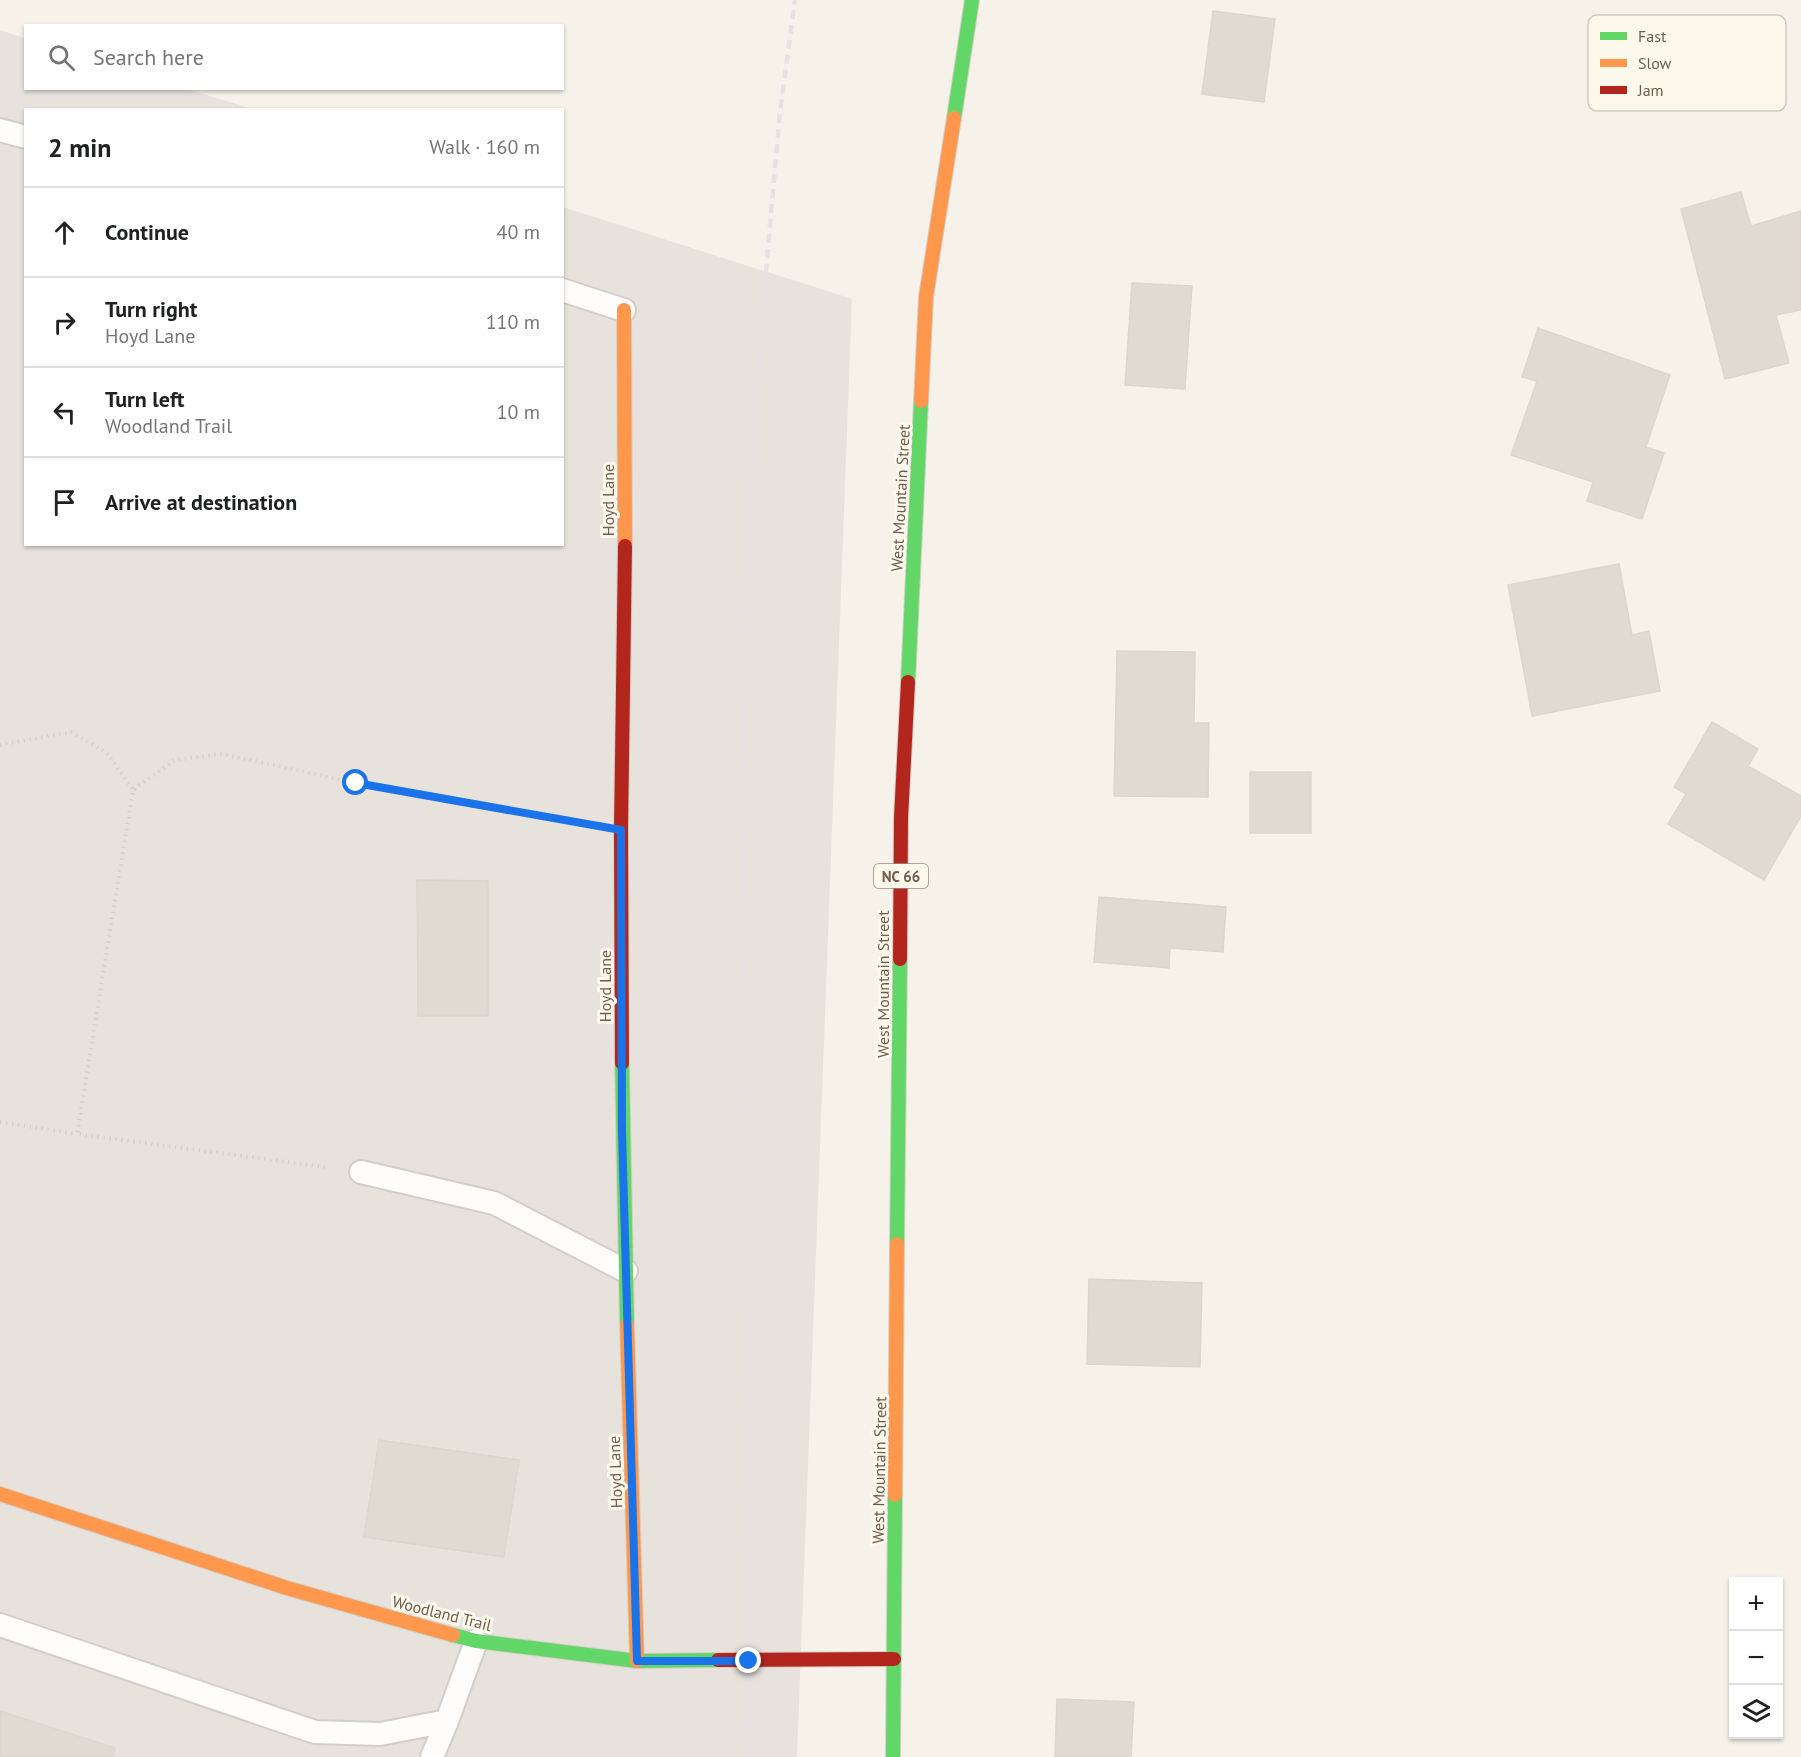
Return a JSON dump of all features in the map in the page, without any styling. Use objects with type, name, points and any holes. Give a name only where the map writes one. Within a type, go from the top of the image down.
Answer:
[{"type":"street","name":"West Mountain Street","points":[[893,1757],[901,818],[926,297],[972,0]]},
{"type":"street","name":"Hoyd Lane","points":[[624,310],[622,1131],[637,1661]]},
{"type":"street","name":"Woodland Trail","points":[[0,1494],[287,1588],[476,1641],[637,1661],[894,1659]]},
{"type":"lane","points":[[0,130],[24,136]]},
{"type":"lane","points":[[564,291],[624,310]]},
{"type":"lane","points":[[361,1172],[494,1203],[626,1271]]},
{"type":"lane","points":[[0,1625],[315,1732],[380,1734],[447,1721]]},
{"type":"lane","points":[[432,1757],[476,1641]]},
{"type":"path","points":[[0,745],[71,732],[107,753],[133,790],[77,1134]]},
{"type":"path","points":[[133,790],[175,760],[222,754],[356,783],[621,830]]},
{"type":"path","points":[[0,1122],[361,1172]]},
{"type":"shaded area","points":[[0,30],[24,38],[24,90],[189,90],[250,108],[24,108],[24,546],[564,546],[564,207],[852,299],[797,1757],[0,1757]]},
{"type":"building","points":[[1213,11],[1275,19],[1264,102],[1202,94]]},
{"type":"building","points":[[1741,192],[1751,226],[1801,211],[1801,310],[1776,315],[1789,363],[1725,379],[1681,209]]},
{"type":"building","points":[[1132,283],[1192,286],[1185,389],[1125,385]]},
{"type":"building","points":[[1538,328],[1670,375],[1646,447],[1664,453],[1642,519],[1587,501],[1593,482],[1511,455],[1537,381],[1522,377]]},
{"type":"building","points":[[1619,564],[1632,635],[1649,631],[1660,691],[1532,716],[1508,585]]},
{"type":"building","points":[[1117,651],[1195,652],[1194,723],[1209,723],[1208,797],[1114,796]]},
{"type":"building","points":[[1712,722],[1758,749],[1748,766],[1801,796],[1801,816],[1764,880],[1668,824],[1686,794],[1674,787]]},
{"type":"building","points":[[1250,772],[1311,772],[1311,833],[1250,833]]},
{"type":"building","points":[[417,880],[488,881],[488,1016],[418,1016]]},
{"type":"building","points":[[1099,897],[1226,907],[1223,952],[1170,948],[1169,968],[1094,962]]},
{"type":"building","points":[[1089,1279],[1202,1283],[1200,1367],[1087,1364]]},
{"type":"building","points":[[379,1440],[519,1460],[504,1557],[364,1537]]},
{"type":"building","points":[[1057,1699],[1134,1702],[1131,1757],[1055,1757]]},
{"type":"building","points":[[0,1711],[115,1748],[113,1757],[0,1757]]},
{"type":"railway","points":[[748,1757],[746,603],[759,350],[780,112],[795,0]]},
{"type":"traffic: fast","points":[[954,118],[972,0]]},
{"type":"traffic: fast","points":[[908,682],[921,401]]},
{"type":"traffic: fast","points":[[897,1244],[900,959]]},
{"type":"traffic: fast","points":[[622,1063],[627,1325]]},
{"type":"traffic: fast","points":[[893,1757],[895,1495]]},
{"type":"traffic: fast","points":[[453,1635],[476,1641],[637,1661],[718,1660]]},
{"type":"traffic: slow","points":[[921,401],[926,297],[954,118]]},
{"type":"traffic: slow","points":[[624,310],[625,546]]},
{"type":"traffic: slow","points":[[895,1495],[897,1244]]},
{"type":"traffic: slow","points":[[627,1325],[637,1661]]},
{"type":"traffic: slow","points":[[0,1494],[287,1588],[453,1635]]},
{"type":"traffic: jam","points":[[622,1063],[621,830],[625,546]]},
{"type":"traffic: jam","points":[[900,959],[901,818],[908,682]]},
{"type":"traffic: jam","points":[[718,1660],[894,1659]]},
{"type":"route","points":[[356,783],[621,830],[622,1131],[637,1661],[749,1661]]}]
